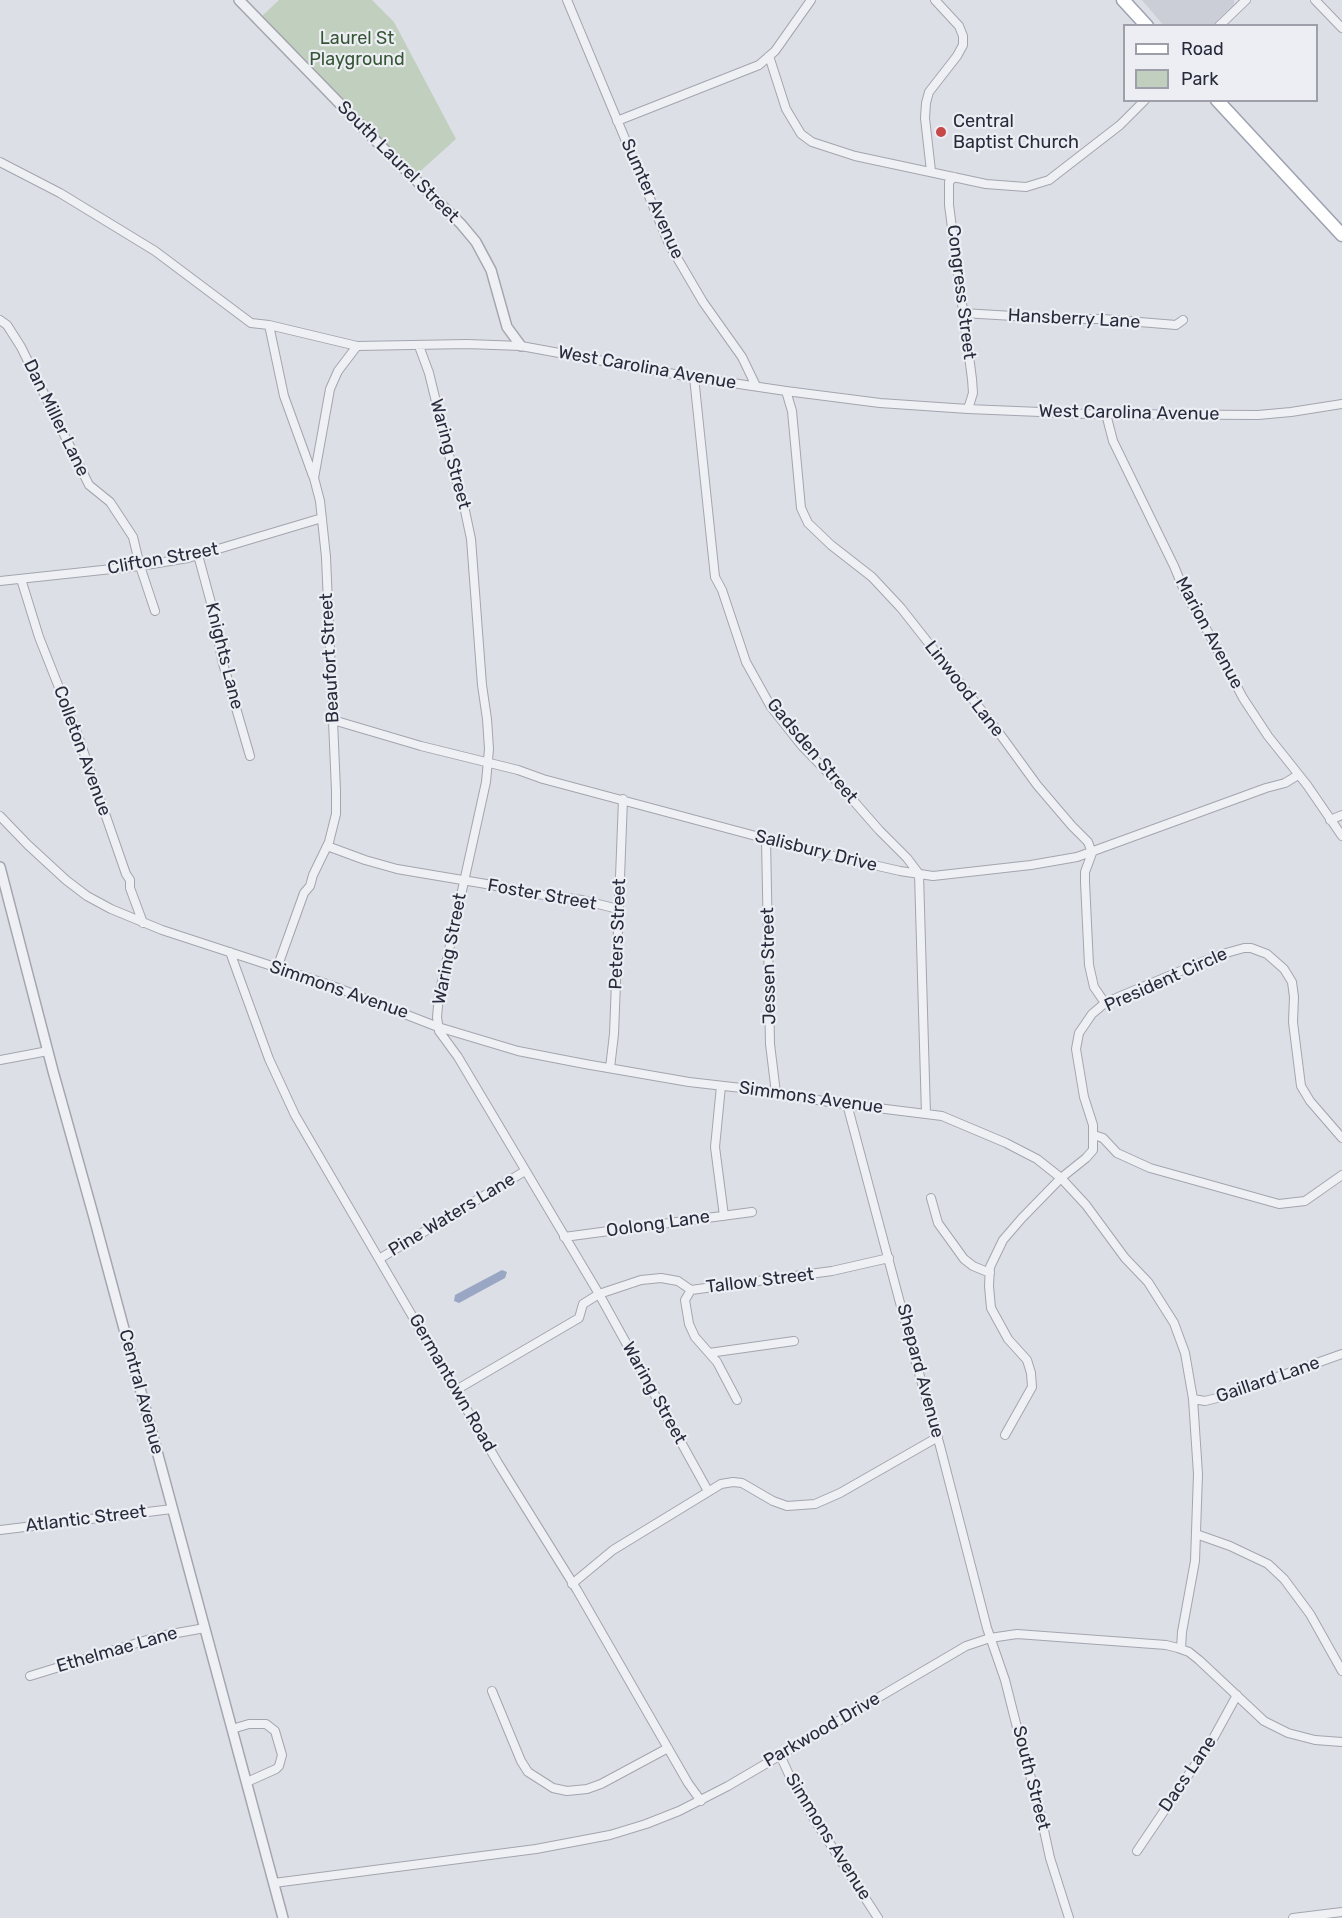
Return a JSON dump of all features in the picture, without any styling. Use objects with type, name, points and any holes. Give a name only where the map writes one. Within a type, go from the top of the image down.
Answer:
[{"type":"main road","points":[[1123,0],[1145,24]]},
{"type":"main road","points":[[1219,102],[1342,235]]},
{"type":"street","name":"South Laurel Street","points":[[239,0],[381,146],[461,224],[476,242],[491,270],[507,327],[521,346]]},
{"type":"street","name":"Sumter Avenue","points":[[567,0],[669,244],[698,295],[742,357],[756,386]]},
{"type":"street","points":[[617,121],[759,65],[770,56],[811,0]]},
{"type":"street","points":[[932,171],[925,118],[926,103],[929,92],[963,45],[963,36],[959,26],[935,0]]},
{"type":"street","points":[[1222,24],[1246,0]]},
{"type":"street","points":[[1315,0],[1342,28]]},
{"type":"street","points":[[770,56],[786,109],[801,134],[812,142],[855,156],[986,183],[1026,187],[1049,180],[1120,125],[1143,102]]},
{"type":"street","name":"West Carolina Avenue","points":[[0,162],[60,193],[155,251],[250,323],[269,325],[357,346],[466,344],[521,346],[786,391],[880,403],[968,409],[1106,414],[1258,415],[1342,404]]},
{"type":"street","name":"Congress Street","points":[[954,177],[949,182],[949,205],[973,387],[968,409]]},
{"type":"street","name":"Hansberry Lane","points":[[963,313],[1176,325],[1183,320]]},
{"type":"street","name":"Dan Miller Lane","points":[[0,320],[7,325],[21,347],[89,485],[110,502],[133,537],[155,611]]},
{"type":"street","points":[[269,325],[284,396],[314,478]]},
{"type":"street","name":"Beaufort Street","points":[[277,968],[304,893],[310,886],[327,846],[334,824],[337,803],[326,557],[320,501],[314,478],[330,389],[338,371],[357,346]]},
{"type":"street","name":"Waring Street","points":[[419,346],[429,373],[471,539],[482,685],[488,719],[489,764],[477,828],[463,881],[439,995],[438,1027],[599,1294],[708,1491]]},
{"type":"street","name":"Gadsden Street","points":[[694,377],[715,577],[722,590],[746,662],[771,707],[802,746],[907,858],[919,874]]},
{"type":"street","name":"Linwood Lane","points":[[786,391],[792,411],[801,508],[808,523],[831,545],[872,577],[901,608],[1037,785],[1088,842],[1092,853]]},
{"type":"street","name":"Marion Avenue","points":[[1106,414],[1113,441],[1163,541],[1186,595],[1243,698],[1268,736],[1307,785],[1342,836]]},
{"type":"street","name":"Clifton Street","points":[[0,581],[140,566],[198,555],[322,518]]},
{"type":"street","name":"Knights Lane","points":[[198,555],[214,614],[222,660],[250,756]]},
{"type":"street","name":"Colleton Avenue","points":[[21,579],[39,637],[130,880],[130,888],[142,923]]},
{"type":"street","name":"Salisbury Drive","points":[[333,720],[766,838],[933,876],[1055,861],[1092,853],[1285,783],[1298,775]]},
{"type":"street","name":"Peters Street","points":[[610,1068],[614,1034],[623,799]]},
{"type":"street","points":[[1330,820],[1342,815]]},
{"type":"street","name":"Simmons Avenue","points":[[0,816],[36,852],[87,896],[111,909],[142,923],[379,1003],[438,1027],[518,1051],[610,1068],[947,1118],[1022,1150],[1060,1178],[1086,1205],[1125,1258],[1148,1282],[1174,1323],[1185,1353],[1193,1399],[1198,1474],[1195,1561],[1181,1649]]},
{"type":"street","name":"Jessen Street","points":[[766,838],[770,1044],[776,1093]]},
{"type":"street","name":"Foster Street","points":[[327,846],[382,865],[514,891],[582,900],[618,909]]},
{"type":"street","points":[[1092,853],[1085,872],[1089,965],[1094,987],[1105,1003]]},
{"type":"street","name":"Central Avenue","points":[[0,867],[283,1918]]},
{"type":"street","points":[[919,874],[926,1114]]},
{"type":"street","name":"President Circle","points":[[1094,1135],[1084,1097],[1076,1049],[1078,1033],[1082,1026],[1105,1003],[1172,976],[1202,961],[1236,949],[1251,948],[1267,954],[1284,969],[1292,982],[1293,1022],[1301,1086],[1310,1101],[1342,1138]]},
{"type":"street","name":"Germantown Road","points":[[230,952],[285,1096],[456,1390],[701,1801]]},
{"type":"street","points":[[0,1060],[48,1051]]},
{"type":"street","points":[[721,1086],[715,1147],[724,1215]]},
{"type":"street","name":"Shepard Avenue","points":[[847,1104],[990,1638]]},
{"type":"street","points":[[1005,1435],[1032,1387],[1031,1372],[1026,1360],[1008,1339],[992,1308],[989,1286],[996,1251],[1003,1240],[1060,1178],[1090,1154],[1094,1135],[1103,1138],[1117,1153],[1150,1168],[1279,1204],[1305,1201],[1342,1175]]},
{"type":"street","name":"Pine Waters Lane","points":[[379,1259],[525,1171]]},
{"type":"street","points":[[931,1198],[938,1223],[964,1259],[973,1266],[990,1273]]},
{"type":"street","name":"Oolong Lane","points":[[564,1237],[752,1212]]},
{"type":"street","name":"Tallow Street","points":[[599,1294],[640,1280],[661,1278],[678,1281],[691,1290],[832,1272],[889,1258]]},
{"type":"street","points":[[691,1290],[685,1300],[688,1324],[695,1338],[717,1362],[737,1400]]},
{"type":"street","points":[[456,1390],[579,1318],[583,1304],[599,1294]]},
{"type":"street","points":[[709,1353],[794,1341]]},
{"type":"street","name":"Gaillard Lane","points":[[1193,1399],[1205,1401],[1221,1397],[1342,1354]]},
{"type":"street","points":[[572,1584],[613,1550],[721,1484],[742,1483],[773,1501],[788,1506],[815,1504],[840,1493],[938,1437]]},
{"type":"street","name":"Atlantic Street","points":[[0,1530],[172,1509]]},
{"type":"street","points":[[1196,1534],[1230,1546],[1268,1564],[1284,1579],[1310,1614],[1342,1671]]},
{"type":"street","name":"Ethelmae Lane","points":[[30,1676],[160,1636],[205,1628]]},
{"type":"street","name":"Parkwood Drive","points":[[274,1883],[536,1849],[592,1839],[646,1824],[701,1801],[966,1646],[990,1638],[1017,1634],[1166,1645],[1181,1649],[1199,1660],[1264,1721],[1288,1733],[1315,1740],[1342,1742]]},
{"type":"street","name":"South Street","points":[[990,1638],[1005,1680],[1037,1798],[1050,1858],[1069,1918]]},
{"type":"street","points":[[492,1691],[521,1761],[528,1772],[553,1788],[567,1791],[587,1789],[601,1784],[668,1748]]},
{"type":"street","name":"Dacs Lane","points":[[1137,1851],[1214,1737],[1237,1695]]},
{"type":"street","points":[[232,1729],[249,1724],[266,1724],[275,1731],[278,1739],[282,1755],[279,1766],[247,1782]]},
{"type":"street","name":"Simmons Avenue","points":[[780,1755],[790,1779],[878,1918]]},
{"type":"street","points":[[1293,1918],[1342,1912]]},
{"type":"shaded area","points":[[1142,0],[1234,0],[1234,4],[1214,24],[1162,24]]},
{"type":"green space","name":"Laurel St Playground","points":[[279,0],[372,0],[394,22],[456,139],[415,176],[261,17]]},
{"type":"water","points":[[502,1270],[507,1272],[505,1278],[459,1303],[454,1301],[455,1295]]},
{"type":"place","name":"Central Baptist Church","points":[[941,132]]}]
